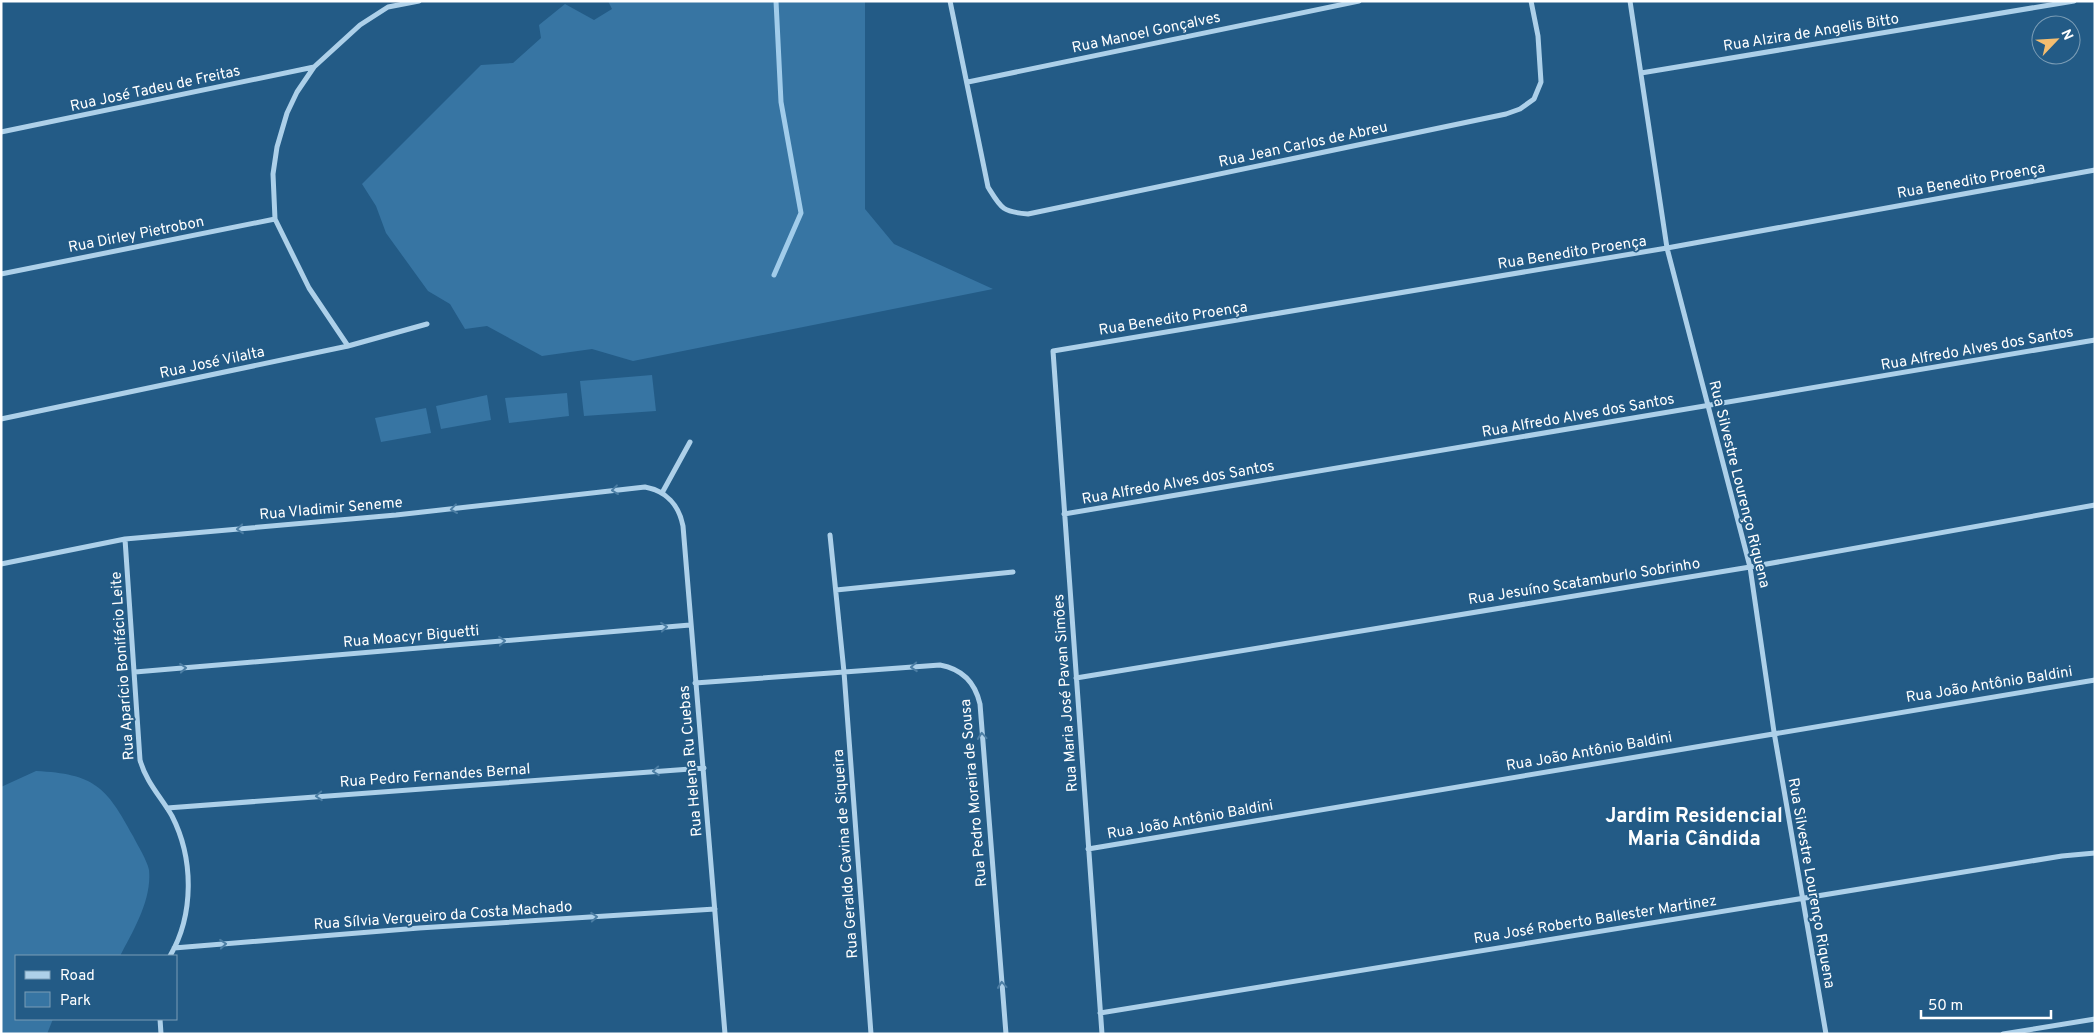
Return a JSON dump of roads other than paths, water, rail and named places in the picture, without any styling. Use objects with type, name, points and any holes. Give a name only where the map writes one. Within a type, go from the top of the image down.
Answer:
[{"type":"street","points":[[348,346],[309,288],[275,219],[273,174],[277,147],[286,113],[297,92],[314,67],[360,26],[388,7],[419,1]]},
{"type":"street","points":[[950,1],[968,82]]},
{"type":"street","name":"Rua Manoel Gonçalves","points":[[968,82],[1359,1]]},
{"type":"street","name":"Rua Jean Carlos de Abreu","points":[[968,82],[988,187],[998,204],[1010,213],[1028,214],[1506,114],[1520,109],[1534,99],[1541,82],[1538,36],[1531,1]]},
{"type":"street","name":"Rua Silvestre Lourenço Riquena","points":[[1630,1],[1667,248],[1750,567],[1774,732],[1826,1034]]},
{"type":"street","name":"Rua Alzira de Angelis Bitto","points":[[1641,73],[2074,1]]},
{"type":"street","name":"Rua José Tadeu de Freitas","points":[[1,132],[314,67]]},
{"type":"street","name":"Rua Benedito Proença","points":[[1053,350],[1667,248],[2095,170]]},
{"type":"street","name":"Rua Dirley Pietrobon","points":[[1,274],[275,219]]},
{"type":"street","name":"Rua José Vilalta","points":[[1,419],[348,346],[427,324]]},
{"type":"street","name":"Rua Alfredo Alves dos Santos","points":[[1064,514],[2095,340]]},
{"type":"street","name":"Rua Maria José Pavan Simões","points":[[1053,350],[1102,1034]]},
{"type":"street","points":[[662,493],[690,442]]},
{"type":"street","name":"Rua Vladimir Seneme","points":[[1,564],[125,539],[396,515],[645,487],[662,493]]},
{"type":"street","name":"Rua Helena Ru Cuebas","points":[[662,493],[675,506],[682,519],[725,1034]]},
{"type":"street","name":"Rua Jesuíno Scatamburlo Sobrinho","points":[[1076,678],[1750,567],[2095,505]]},
{"type":"street","name":"Rua Geraldo Cavina de Siqueira","points":[[830,535],[844,672],[871,1034]]},
{"type":"street","name":"Rua Aparício Bonifácio Leite","points":[[125,539],[140,760],[147,780],[167,808],[182,842],[187,866],[186,916],[170,955]]},
{"type":"street","points":[[836,590],[1013,572]]},
{"type":"street","name":"Rua Moacyr Biguetti","points":[[134,672],[690,625]]},
{"type":"street","name":"Rua Pedro Moreira de Sousa","points":[[695,683],[940,666],[961,673],[975,690],[980,704],[1006,1034]]},
{"type":"street","name":"Rua João Antônio Baldini","points":[[1088,850],[1774,732],[2095,680]]},
{"type":"street","name":"Rua Pedro Fernandes Bernal","points":[[167,808],[704,768]]},
{"type":"street","name":"Rua José Roberto Ballester Martinez","points":[[1100,1013],[2095,852]]},
{"type":"street","name":"Rua Sílvia Vergueiro da Costa Machado","points":[[174,948],[419,928],[714,909]]},
{"type":"street","points":[[2003,1034],[2095,1019]]},
{"type":"street","points":[[160,1020],[161,1034]]},
{"type":"waterway","points":[[774,275],[801,213],[781,102],[776,1]]},
{"type":"district","name":"Jardim Residencial Maria Cândida","points":[[1694,826]]}]
